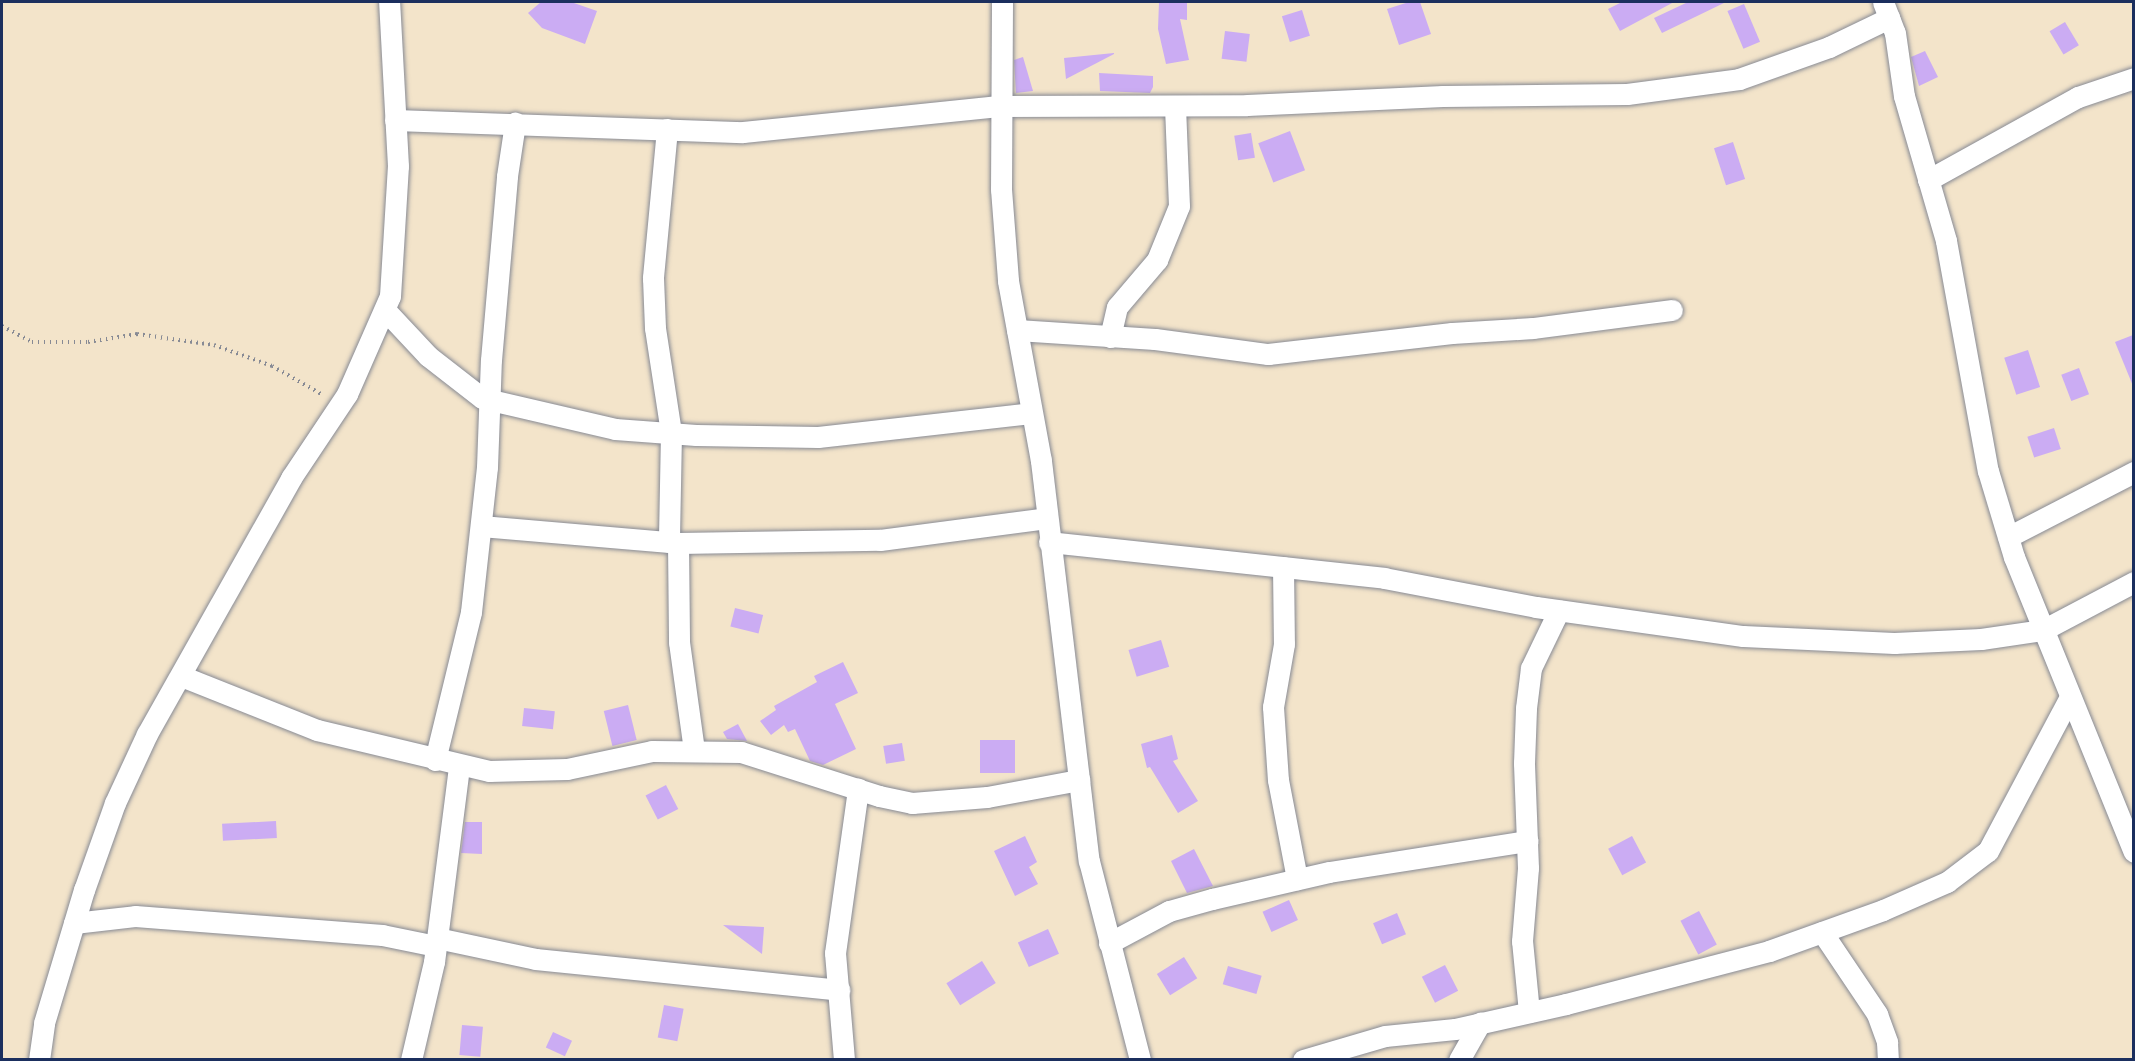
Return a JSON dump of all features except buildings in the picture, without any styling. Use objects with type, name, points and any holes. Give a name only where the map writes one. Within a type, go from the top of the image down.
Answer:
[{"type":"street","points":[[39,1059],[44,1023],[74,923],[116,803],[147,734],[291,478],[339,405],[390,296],[396,233],[395,120],[388,2]]},
{"type":"street","points":[[1002,2],[999,106],[1001,189],[1017,330],[1047,518],[1089,861],[1140,1059]]},
{"type":"street","points":[[395,120],[743,132],[999,106],[1175,106],[1627,94],[1739,79],[1829,47],[1886,10],[1895,33],[1904,96],[1928,180],[1964,330],[1988,471],[2008,537],[2043,630],[2070,697],[2128,820],[2133,852]]},
{"type":"street","points":[[1928,180],[2078,97],[2132,82]]},
{"type":"street","points":[[1110,337],[1117,307],[1157,260],[1179,206],[1175,106]]},
{"type":"street","points":[[435,760],[471,612],[481,526],[489,399],[515,123]]},
{"type":"street","points":[[667,129],[653,278],[656,328],[671,434],[679,642],[694,750]]},
{"type":"street","points":[[385,310],[428,356],[489,399],[615,429],[671,434],[818,436],[1031,413]]},
{"type":"street","points":[[1017,330],[1110,337],[1268,354],[1452,333],[1533,328],[1672,310]]},
{"type":"street","points":[[2008,537],[2133,472]]},
{"type":"street","points":[[481,526],[674,542],[880,540],[1047,518]]},
{"type":"street","points":[[1049,542],[1384,578],[1559,610],[1743,636],[1894,644],[1981,639],[2043,630],[2133,582]]},
{"type":"street","points":[[1283,567],[1284,644],[1273,707],[1278,780],[1297,879]]},
{"type":"street","points":[[1529,1012],[1522,941],[1528,841],[1524,763],[1531,668],[1559,610]]},
{"type":"street","points":[[181,676],[317,730],[459,766],[526,772],[567,769],[652,751],[741,752],[858,789],[912,803],[987,797],[1079,780]]},
{"type":"street","points":[[1303,1059],[1385,1036],[1480,1023],[1529,1012],[1769,951],[1947,882],[1988,851],[2070,697]]},
{"type":"street","points":[[411,1059],[437,942],[459,766]]},
{"type":"street","points":[[844,1059],[835,953],[858,789]]},
{"type":"street","points":[[1109,943],[1169,911],[1297,879],[1528,841]]},
{"type":"street","points":[[74,923],[135,916],[382,935],[536,959],[839,990]]},
{"type":"street","points":[[1822,932],[1877,1014],[1887,1042],[1888,1059]]},
{"type":"street","points":[[1459,1059],[1480,1023]]},
{"type":"path","points":[[2,326],[32,342],[88,342],[137,334],[214,345],[281,370],[339,405]]}]
